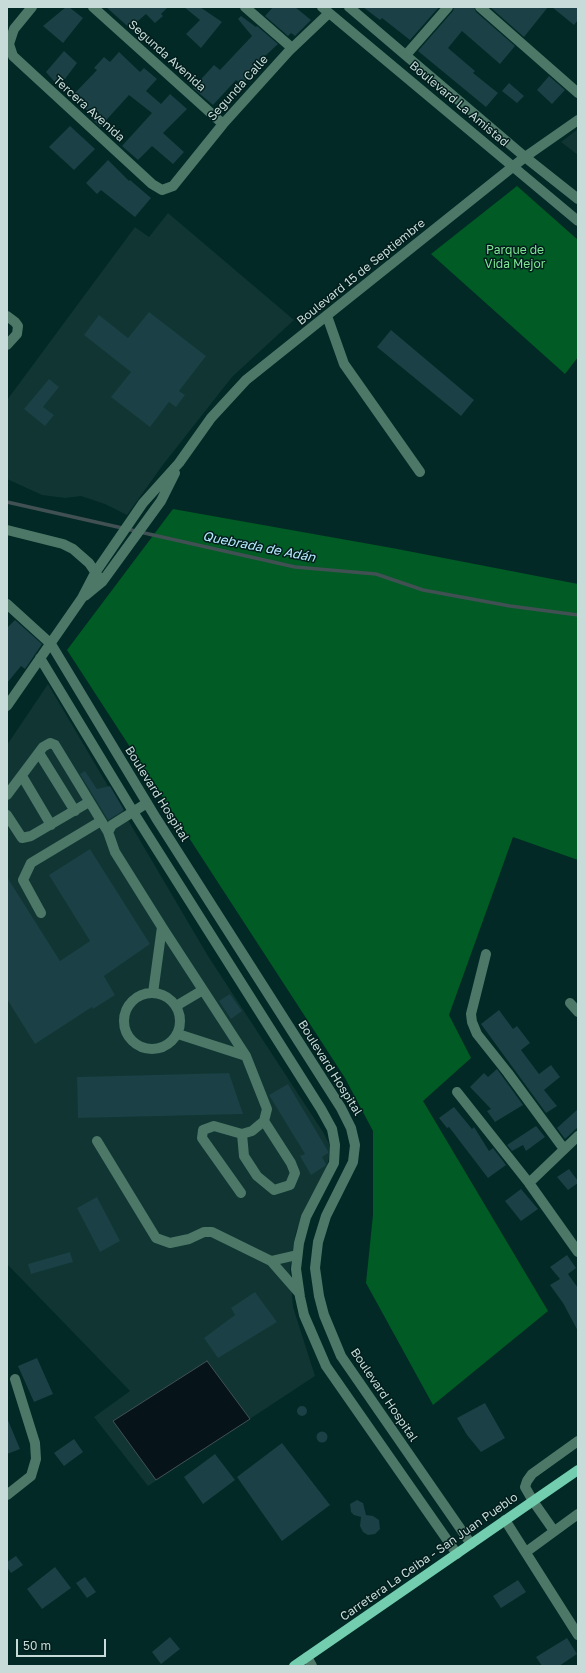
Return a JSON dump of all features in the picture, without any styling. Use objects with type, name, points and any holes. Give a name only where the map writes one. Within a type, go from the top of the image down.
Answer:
[{"type":"main road","name":"Carretera La Ceiba - San Juan Pueblo","points":[[294,1666],[578,1470]]},
{"type":"street","points":[[10,28],[32,7]]},
{"type":"street","name":"Segunda Avenida","points":[[93,7],[223,124]]},
{"type":"street","points":[[245,7],[292,48]]},
{"type":"street","name":"Boulevard La Amistad","points":[[349,7],[525,157],[578,199]]},
{"type":"street","points":[[406,55],[448,7]]},
{"type":"street","points":[[480,7],[578,93]]},
{"type":"street","name":"Segunda Calle","points":[[173,186],[223,124],[326,10]]},
{"type":"street","name":"Boulevard La Amistad","points":[[326,10],[578,221]]},
{"type":"street","name":"Tercera Avenida","points":[[10,28],[9,44],[13,56],[152,184],[162,190],[173,186]]},
{"type":"street","name":"Boulevard 15 de Septiembre","points":[[7,706],[82,598],[95,573],[143,503],[179,463],[211,418],[246,380],[525,157],[578,120]]},
{"type":"street","points":[[7,316],[18,326],[17,334],[7,345]]},
{"type":"street","points":[[327,316],[344,364],[420,472]]},
{"type":"street","name":"Boulevard 15 de Septiembre","points":[[82,598],[102,582],[161,501],[179,463]]},
{"type":"street","points":[[7,530],[63,544],[73,549],[82,555],[102,582]]},
{"type":"street","name":"Boulevard Hospital","points":[[7,604],[51,644],[147,802],[341,1108],[351,1128],[355,1145],[353,1162],[326,1216],[318,1242],[315,1268],[319,1296],[324,1315],[341,1356],[471,1544]]},
{"type":"street","points":[[40,658],[133,811],[321,1109],[332,1129],[335,1146],[334,1163],[306,1217],[297,1256],[296,1269],[304,1315],[326,1366],[457,1554]]},
{"type":"street","points":[[7,795],[43,747],[50,743],[55,745],[108,832],[115,852],[246,1056],[267,1109],[264,1121],[252,1131],[242,1134],[214,1126],[203,1130],[202,1138],[242,1193]]},
{"type":"street","points":[[39,753],[75,811]]},
{"type":"street","points":[[22,776],[51,824]]},
{"type":"street","points":[[7,815],[22,838],[31,836],[89,802]]},
{"type":"street","points":[[108,832],[112,825],[147,802]]},
{"type":"street","points":[[41,913],[23,880],[32,863],[101,821]]},
{"type":"street","points":[[153,993],[162,927]]},
{"type":"street","points":[[486,954],[471,1014],[472,1022],[477,1034],[564,1149]]},
{"type":"street","points":[[176,1006],[203,990]]},
{"type":"street","points":[[153,993],[166,997],[176,1006],[180,1019],[178,1034],[168,1045],[153,1049],[139,1046],[128,1036],[124,1022],[128,1007],[138,997],[153,993]]},
{"type":"street","points":[[570,1003],[578,1012]]},
{"type":"street","points":[[178,1034],[246,1056]]},
{"type":"street","points":[[457,1092],[529,1183],[578,1252]]},
{"type":"street","points":[[242,1134],[244,1156],[257,1176],[274,1190],[290,1185],[295,1173],[291,1163],[264,1121]]},
{"type":"street","points":[[529,1183],[578,1136]]},
{"type":"street","points":[[97,1141],[156,1238],[170,1242],[189,1239],[204,1232],[212,1232],[271,1261],[299,1293]]},
{"type":"street","points":[[271,1261],[297,1256]]},
{"type":"street","points":[[7,1495],[31,1476],[36,1459],[35,1443],[15,1379]]},
{"type":"street","points":[[554,1531],[525,1487],[527,1480],[532,1474],[578,1441]]},
{"type":"street","points":[[526,1552],[578,1514]]},
{"type":"street","points":[[505,1520],[578,1635]]},
{"type":"street","points":[[307,1657],[312,1666]]},
{"type":"shaded area","points":[[578,129],[578,155],[561,142]]},
{"type":"shaded area","points":[[168,213],[294,320],[232,377],[162,466],[127,515],[105,504],[81,496],[65,498],[42,495],[7,479],[7,400],[135,227],[149,237]]},
{"type":"shaded area","points":[[48,684],[208,956],[323,1132],[331,1148],[327,1167],[307,1206],[296,1232],[290,1269],[293,1307],[315,1376],[148,1486],[94,1417],[130,1391],[7,1264],[7,745]]},
{"type":"shaded area","points":[[207,1361],[250,1419],[156,1480],[113,1421]]},
{"type":"green space","name":"Parque de Vida Mejor","points":[[517,186],[578,240],[578,357],[565,374],[431,254]]},
{"type":"green space","points":[[173,509],[392,548],[578,584],[578,860],[513,837],[449,1015],[471,1058],[423,1101],[548,1311],[433,1405],[366,1283],[373,1215],[373,1131],[345,1078],[67,650]]},
{"type":"building","points":[[66,7],[69,7],[83,18],[63,43],[43,26]]},
{"type":"building","points":[[106,7],[168,7],[161,14],[163,16],[155,23],[146,14],[138,21],[133,31]]},
{"type":"building","points":[[184,7],[200,7],[222,22],[201,48],[186,34],[200,20]]},
{"type":"building","points":[[273,7],[295,7],[311,20],[295,36],[291,33],[288,36],[265,16]]},
{"type":"building","points":[[363,7],[439,7],[410,40],[382,18],[380,20]]},
{"type":"building","points":[[454,7],[474,7],[476,12],[515,46],[500,64],[462,31],[448,48],[475,71],[473,73],[498,93],[486,107],[418,51],[453,11]]},
{"type":"building","points":[[490,7],[548,7],[524,37]]},
{"type":"building","points":[[552,7],[578,7],[578,20],[574,25]]},
{"type":"building","points":[[241,16],[256,27],[257,26],[278,44],[249,71],[251,74],[242,85],[236,80],[213,105],[193,88],[214,65],[220,70],[252,36],[238,19]]},
{"type":"building","points":[[64,51],[77,63],[59,87],[46,72]]},
{"type":"building","points":[[119,52],[140,72],[144,68],[157,79],[146,91],[161,104],[170,94],[187,109],[163,133],[184,152],[173,164],[152,146],[138,160],[122,146],[152,113],[129,95],[100,127],[91,118],[93,116],[72,96],[97,70],[94,68],[104,57],[110,62]]},
{"type":"building","points":[[549,76],[565,90],[552,104],[537,90]]},
{"type":"building","points":[[509,83],[524,96],[517,103],[502,91]]},
{"type":"building","points":[[70,126],[95,149],[74,170],[49,147]]},
{"type":"building","points":[[108,160],[129,181],[130,180],[151,198],[135,217],[101,190],[97,194],[86,183]]},
{"type":"building","points":[[149,312],[206,356],[179,391],[185,395],[176,407],[169,402],[150,427],[111,397],[131,372],[84,335],[99,315],[128,338]]},
{"type":"building","points":[[391,330],[474,400],[461,416],[377,347]]},
{"type":"building","points":[[49,379],[59,387],[43,407],[54,415],[45,426],[24,409]]},
{"type":"building","points":[[15,620],[42,644],[25,669],[21,666],[7,683],[7,628]]},
{"type":"building","points":[[85,771],[97,789],[110,786],[124,810],[108,820],[80,774]]},
{"type":"building","points":[[90,849],[150,944],[104,976],[115,995],[93,1009],[92,1007],[35,1044],[7,999],[7,877],[60,961],[90,941],[49,875]]},
{"type":"building","points":[[230,994],[242,1011],[231,1019],[219,1001]]},
{"type":"building","points":[[499,1010],[513,1029],[517,1026],[530,1043],[521,1050],[539,1074],[551,1065],[560,1077],[544,1090],[557,1106],[546,1113],[481,1024]]},
{"type":"building","points":[[497,1069],[523,1105],[495,1122],[487,1111],[491,1109],[470,1087],[484,1073],[488,1077]]},
{"type":"building","points":[[229,1073],[243,1114],[78,1118],[77,1077]]},
{"type":"building","points":[[288,1084],[328,1151],[328,1153],[322,1157],[326,1164],[325,1166],[311,1175],[300,1156],[305,1154],[269,1095]]},
{"type":"building","points":[[454,1107],[472,1129],[474,1127],[489,1151],[493,1148],[506,1165],[488,1178],[449,1127],[447,1128],[439,1118]]},
{"type":"building","points":[[578,1109],[578,1127],[565,1139],[557,1128]]},
{"type":"building","points":[[536,1126],[545,1137],[526,1151],[523,1145],[512,1151],[507,1145]]},
{"type":"building","points":[[569,1169],[578,1183],[568,1190],[557,1177]]},
{"type":"building","points":[[521,1189],[538,1209],[521,1221],[505,1201]]},
{"type":"building","points":[[97,1197],[120,1241],[100,1252],[77,1208]]},
{"type":"building","points":[[70,1252],[73,1262],[31,1274],[28,1264]]},
{"type":"building","points":[[567,1255],[576,1268],[568,1274],[578,1288],[578,1331],[563,1303],[550,1285],[560,1279],[550,1267]]},
{"type":"building","points":[[255,1292],[277,1322],[218,1358],[204,1338],[235,1315],[231,1308]]},
{"type":"building","points":[[37,1358],[53,1394],[34,1402],[18,1366]]},
{"type":"building","points":[[485,1403],[505,1438],[481,1452],[467,1435],[457,1418]]},
{"type":"building","points":[[300,1406],[304,1406],[306,1407],[306,1415],[300,1416],[297,1413],[297,1409]]},
{"type":"building","points":[[7,1418],[20,1449],[7,1454]]},
{"type":"building","points":[[320,1432],[324,1432],[326,1433],[326,1441],[320,1442],[317,1439],[317,1435]]},
{"type":"building","points":[[74,1439],[83,1452],[64,1466],[54,1453]]},
{"type":"building","points":[[282,1443],[330,1505],[282,1541],[237,1477]]},
{"type":"building","points":[[215,1454],[235,1480],[203,1504],[184,1477]]},
{"type":"building","points":[[357,1500],[363,1503],[366,1515],[373,1516],[379,1520],[380,1529],[375,1534],[368,1535],[363,1532],[360,1526],[361,1517],[354,1515],[351,1512],[350,1504]]},
{"type":"building","points":[[16,1556],[23,1565],[11,1573],[7,1567],[7,1562]]},
{"type":"building","points":[[55,1567],[71,1588],[42,1609],[27,1589]]},
{"type":"building","points":[[85,1577],[96,1592],[87,1598],[76,1583]]},
{"type":"building","points":[[518,1580],[526,1592],[501,1608],[493,1596]]},
{"type":"building","points":[[170,1637],[180,1649],[161,1664],[152,1652]]},
{"type":"building","points":[[567,1638],[577,1654],[559,1666],[542,1666],[536,1657]]},
{"type":"waterway","name":"Quebrada de Adán","points":[[7,502],[295,567],[376,574],[423,590],[510,606],[578,615]]}]
